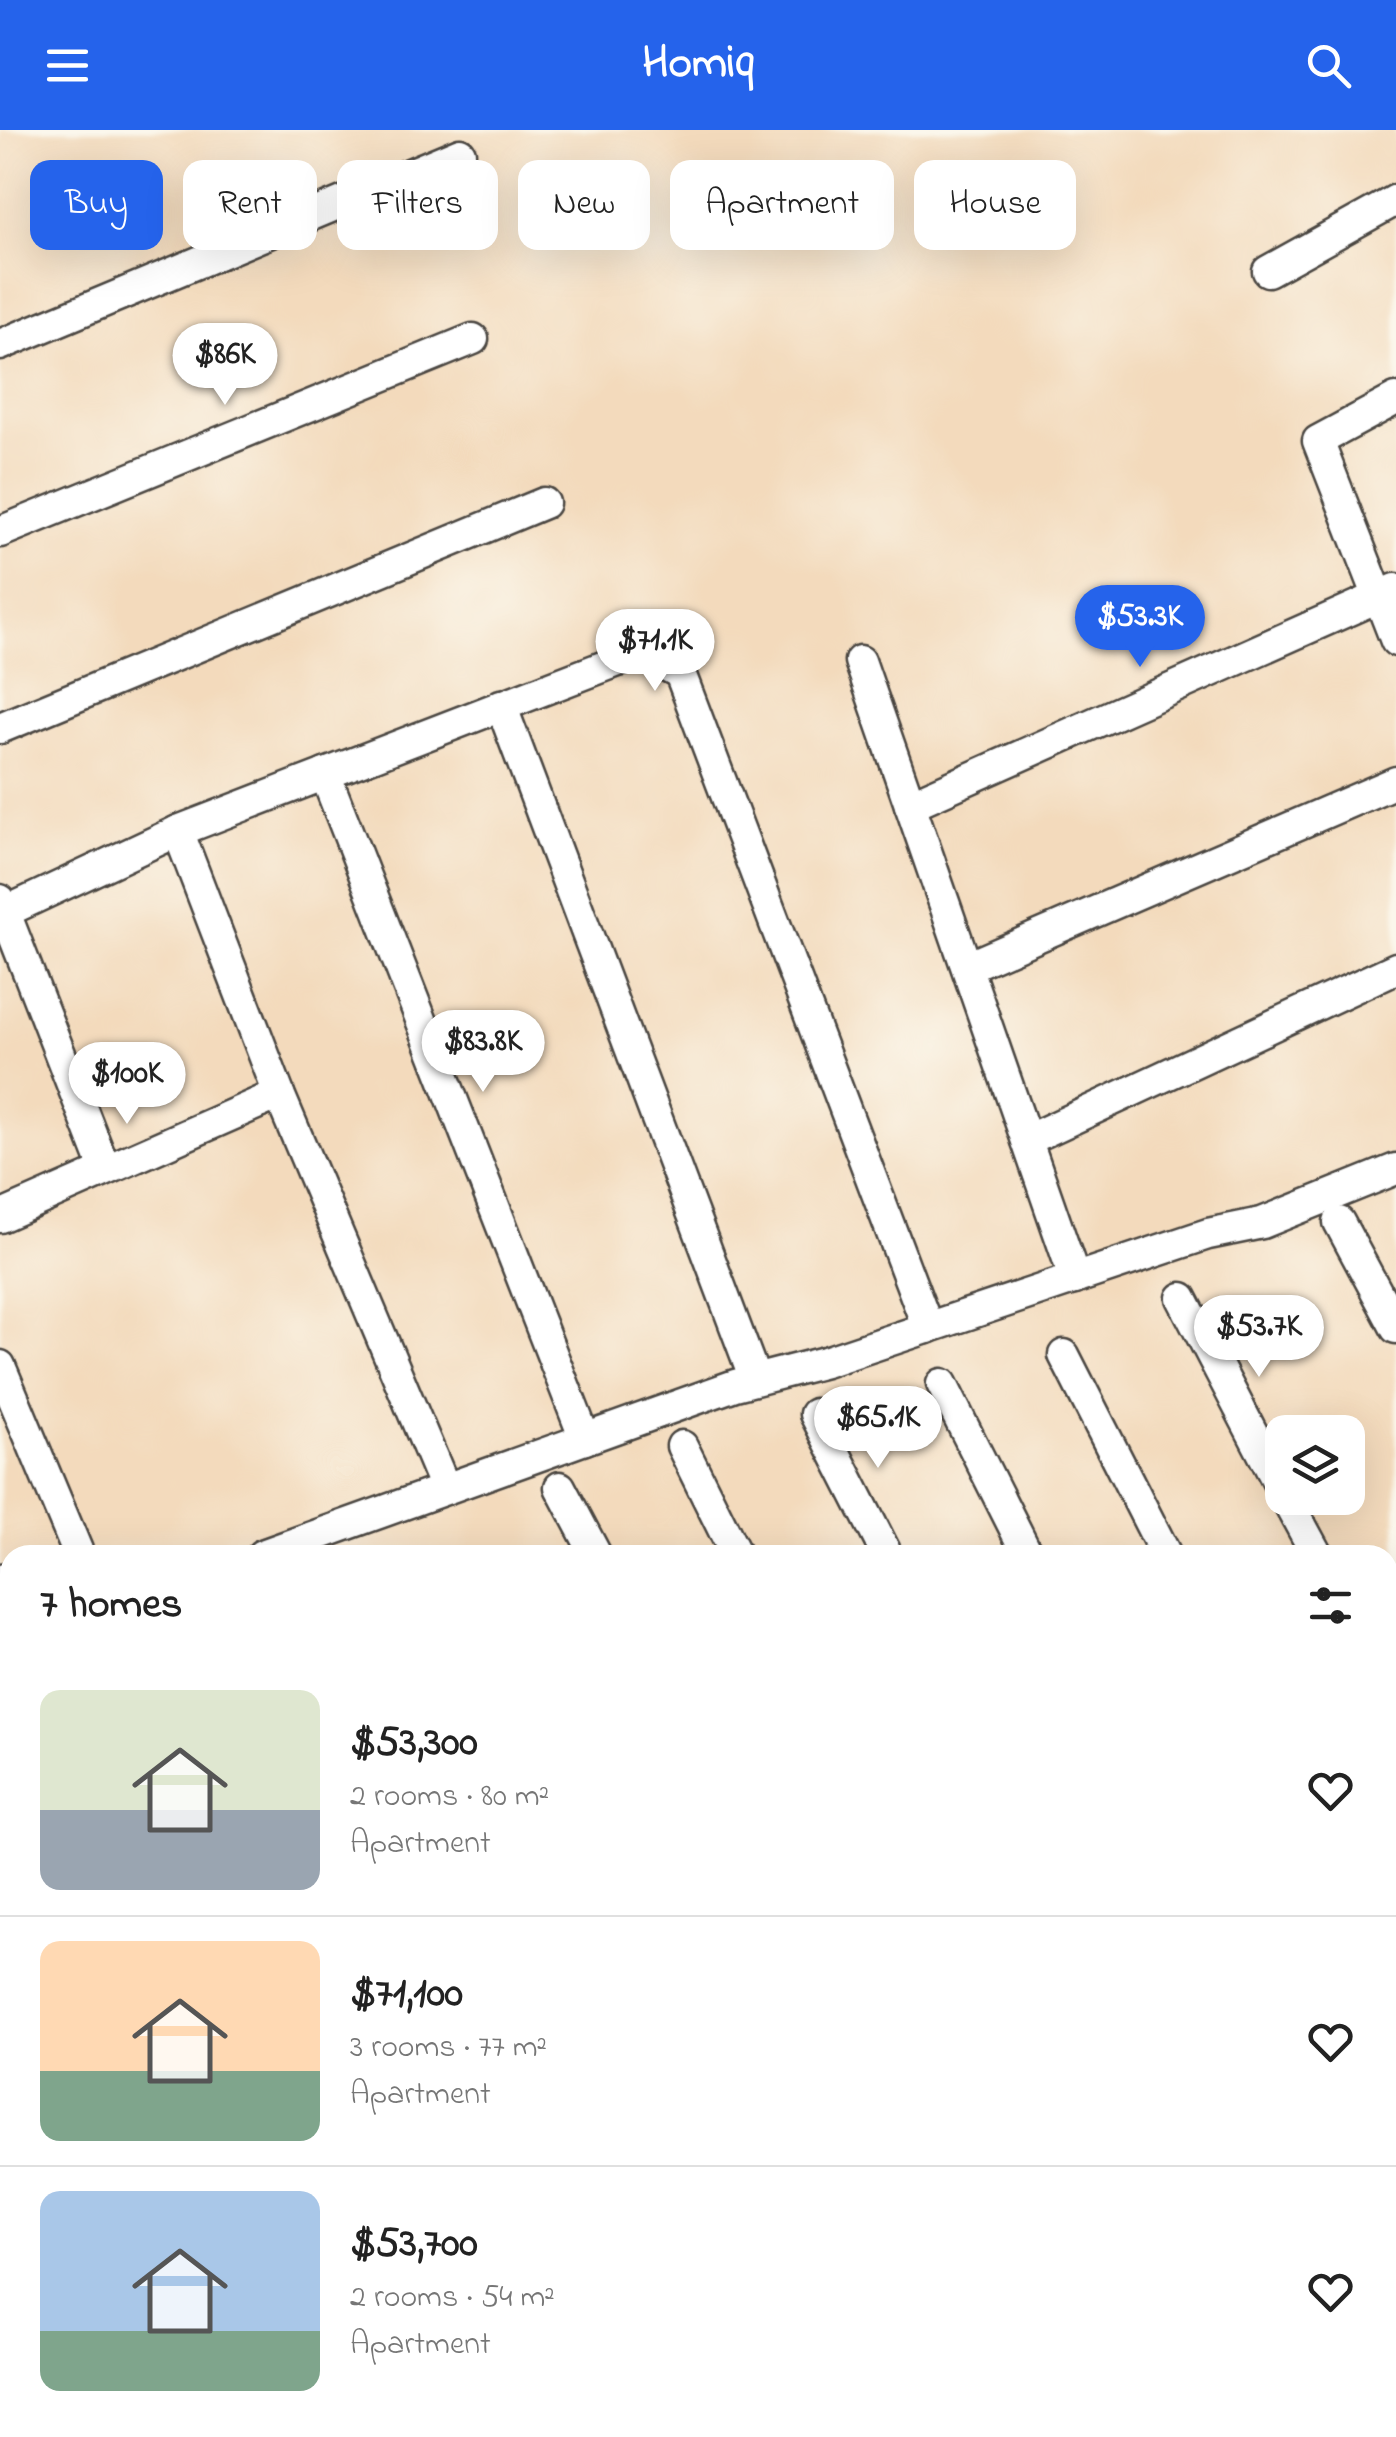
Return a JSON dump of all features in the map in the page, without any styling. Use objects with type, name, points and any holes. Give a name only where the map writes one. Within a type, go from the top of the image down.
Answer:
[{"type":"street","points":[[0,345],[460,153]]},
{"type":"street","points":[[1268,271],[1396,200]]},
{"type":"street","points":[[0,532],[473,339]]},
{"type":"street","points":[[1396,398],[1318,441],[1388,593],[1396,641]]},
{"type":"street","points":[[0,728],[544,503]]},
{"type":"street","points":[[910,805],[1388,593]]},
{"type":"street","points":[[105,1169],[2,906],[178,831],[618,661],[645,654],[680,673],[928,1328]]},
{"type":"street","points":[[860,661],[1076,1279]]},
{"type":"street","points":[[502,706],[756,1379]]},
{"type":"street","points":[[324,774],[586,1438]]},
{"type":"street","points":[[967,967],[1396,782]]},
{"type":"street","points":[[178,831],[279,1094],[445,1488]]},
{"type":"street","points":[[1027,1140],[1396,968]]},
{"type":"street","points":[[0,1216],[279,1094]]},
{"type":"street","points":[[289,1545],[756,1379],[826,1362],[1208,1234],[1262,1224],[1396,1169]]},
{"type":"street","points":[[1339,1222],[1396,1328]]},
{"type":"street","points":[[1182,1298],[1265,1457]]},
{"type":"street","points":[[1064,1355],[1161,1545]]},
{"type":"street","points":[[0,1366],[74,1545]]},
{"type":"street","points":[[942,1384],[1023,1545]]},
{"type":"street","points":[[815,1414],[882,1545]]},
{"type":"street","points":[[682,1446],[731,1545]]},
{"type":"street","points":[[560,1487],[591,1545]]},
{"type":"street","points":[[1295,1515],[1311,1545]]}]
